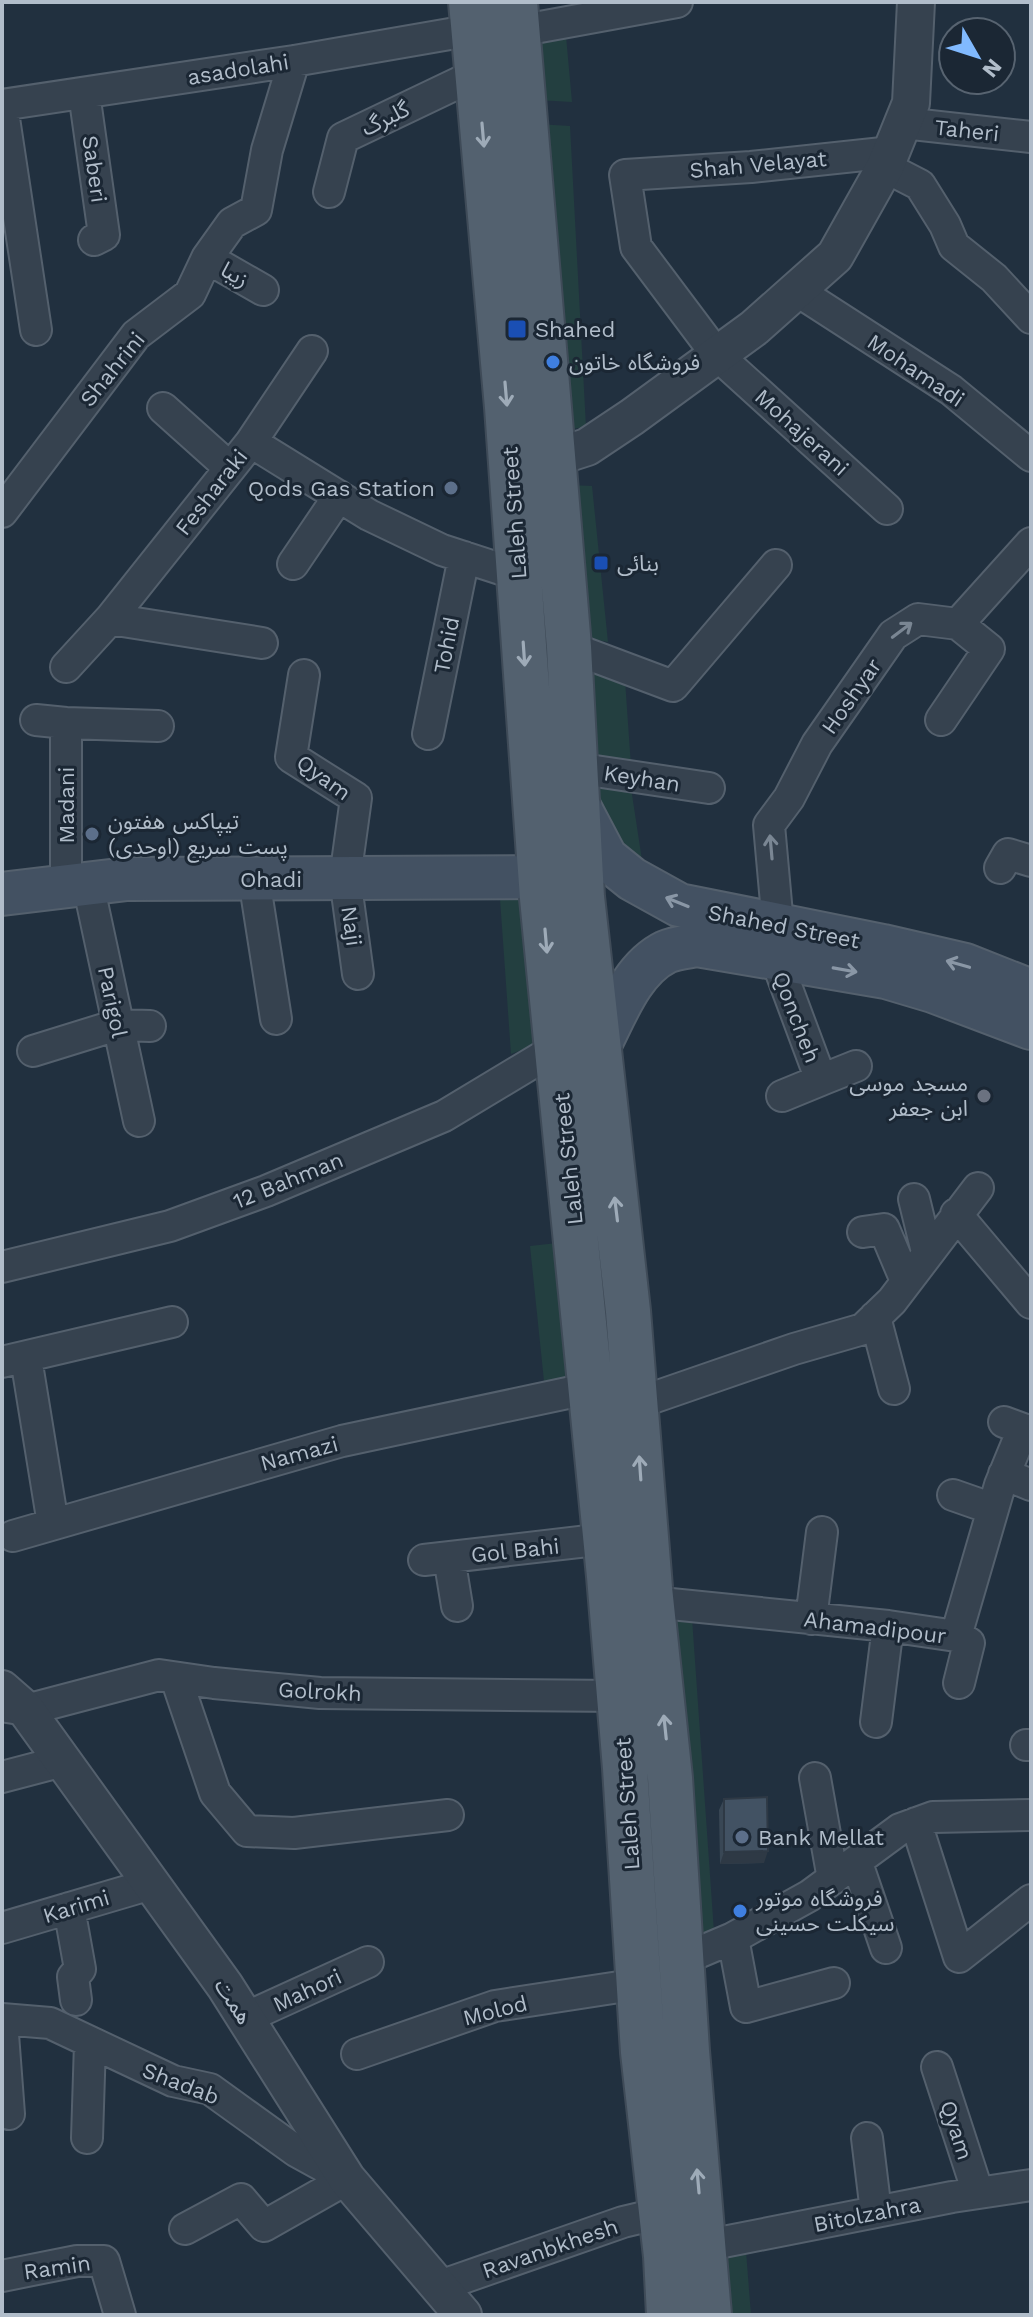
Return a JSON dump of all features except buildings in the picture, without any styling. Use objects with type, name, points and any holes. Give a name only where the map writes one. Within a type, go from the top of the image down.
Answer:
[{"type":"main road","name":"Laleh Street","points":[[472,16],[507,407],[541,877],[628,1311],[651,1602],[671,1786],[709,2315]]},
{"type":"main road","name":"Laleh Street","points":[[516,16],[569,647],[582,897],[577,1048],[591,1388],[625,1768],[643,2052],[669,2315]]},
{"type":"main road","name":"Shahed Street","points":[[576,786],[606,858],[632,879],[679,905],[777,942],[933,991],[1031,1028]]},
{"type":"main road","name":"Ohadi","points":[[2,894],[127,879],[541,877]]},
{"type":"main road","name":"Shahed Street","points":[[577,1048],[651,961],[669,951],[697,945],[777,942],[965,965],[1026,987]]},
{"type":"main road","points":[[625,1768],[639,1798],[648,1806],[662,1804],[671,1786]]},
{"type":"main road","points":[[634,1915],[649,1898],[661,1901],[673,1917],[681,1954]]},
{"type":"street","points":[[553,458],[587,447],[717,355],[754,328],[835,256],[893,147],[911,103],[916,2]]},
{"type":"street","points":[[516,16],[660,3]]},
{"type":"street","name":"asadolahi","points":[[2,105],[294,61],[472,16]]},
{"type":"street","name":"Shahrini","points":[[2,512],[136,335],[190,294],[207,258],[232,223],[256,210],[267,150],[294,61]]},
{"type":"street","name":"گلبرگ","points":[[329,192],[343,138],[477,74]]},
{"type":"street","name":"Saberi","points":[[84,93],[104,235],[94,240]]},
{"type":"street","points":[[2,105],[36,330]]},
{"type":"street","name":"Taheri","points":[[893,147],[1031,137]]},
{"type":"street","points":[[893,147],[920,185],[954,246],[994,278],[1031,318]]},
{"type":"street","name":"Shah Velayat","points":[[625,175],[751,167],[893,147]]},
{"type":"street","name":"Mohajerani","points":[[625,175],[636,247],[717,355],[887,509]]},
{"type":"street","name":"زیبا","points":[[207,258],[263,290]]},
{"type":"street","name":"Mohamadi","points":[[796,290],[951,390],[1031,456]]},
{"type":"street","points":[[251,442],[312,351]]},
{"type":"street","points":[[163,408],[230,468]]},
{"type":"street","name":"Fesharaki","points":[[66,667],[110,619],[251,442],[369,515],[442,550],[519,575]]},
{"type":"street","points":[[293,564],[339,496]]},
{"type":"street","points":[[941,720],[989,649],[958,624],[1031,543]]},
{"type":"street","name":"Tohid","points":[[428,734],[464,557]]},
{"type":"street","points":[[569,647],[673,686],[776,565]]},
{"type":"street","points":[[110,619],[262,643]]},
{"type":"street","name":"Hoshyar","points":[[777,942],[769,825],[789,798],[817,744],[893,635],[918,619],[958,624]]},
{"type":"street","name":"Qyam","points":[[304,675],[291,757],[356,798],[345,878]]},
{"type":"street","points":[[36,720],[158,726]]},
{"type":"street","name":"Madani","points":[[66,723],[77,885]]},
{"type":"street","name":"Keyhan","points":[[576,786],[709,788]]},
{"type":"street","points":[[1000,868],[1008,854],[1031,861]]},
{"type":"street","name":"Naji","points":[[345,878],[358,974]]},
{"type":"street","points":[[254,879],[276,1019]]},
{"type":"street","name":"Parigol","points":[[77,885],[117,1025],[138,1068],[139,1121]]},
{"type":"street","name":"Qoncheh","points":[[777,942],[821,1080],[782,1096]]},
{"type":"street","points":[[33,1051],[117,1025],[150,1026]]},
{"type":"street","name":"12 Bahman","points":[[2,1267],[170,1226],[266,1191],[444,1116],[577,1048]]},
{"type":"street","points":[[821,1080],[856,1066]]},
{"type":"street","points":[[635,1404],[794,1349],[863,1329],[892,1301],[978,1188]]},
{"type":"street","points":[[914,1199],[927,1252]]},
{"type":"street","points":[[956,1214],[1026,1309]]},
{"type":"street","points":[[863,1232],[884,1229],[906,1281]]},
{"type":"street","points":[[875,1317],[894,1389]]},
{"type":"street","points":[[53,1524],[14,1360],[172,1322]]},
{"type":"street","name":"Namazi","points":[[13,1536],[342,1441],[591,1388]]},
{"type":"street","name":"Ahamadipour","points":[[651,1602],[888,1626],[956,1636],[993,1509],[1018,1479],[1023,1429],[1004,1422]]},
{"type":"street","points":[[953,1495],[993,1509]]},
{"type":"street","points":[[811,1619],[822,1532]]},
{"type":"street","name":"Gol Bahi","points":[[457,1606],[437,1558],[605,1539]]},
{"type":"street","points":[[876,1722],[888,1626]]},
{"type":"street","points":[[956,1636],[969,1643],[959,1683]]},
{"type":"street","name":"Golrokh","points":[[10,1702],[159,1675],[320,1693],[619,1696]]},
{"type":"street","points":[[176,1678],[215,1793],[247,1831],[294,1833],[448,1815]]},
{"type":"street","name":"همت","points":[[10,1702],[63,1761],[151,1884],[245,2018],[347,2179],[451,2306]]},
{"type":"street","points":[[2,1777],[63,1761]]},
{"type":"street","points":[[815,1778],[845,1871],[886,1948]]},
{"type":"street","points":[[681,1954],[733,1938],[809,1896],[900,1829],[933,1817],[1031,1815]]},
{"type":"street","points":[[916,1823],[959,1957],[1031,1900]]},
{"type":"street","name":"Karimi","points":[[2,1928],[151,1884]]},
{"type":"street","points":[[69,1908],[80,1969],[73,1977],[76,2000]]},
{"type":"street","points":[[733,1938],[746,2007],[834,1983]]},
{"type":"street","name":"Mahori","points":[[245,2018],[368,1962]]},
{"type":"street","name":"Molod","points":[[357,2054],[495,2006],[639,1984]]},
{"type":"street","points":[[2,2020],[9,2114]]},
{"type":"street","name":"Shadab","points":[[2,2020],[50,2023],[173,2081],[210,2089],[296,2151],[347,2179]]},
{"type":"street","points":[[87,2138],[90,2043]]},
{"type":"street","name":"Qyam","points":[[937,2067],[978,2193]]},
{"type":"street","points":[[867,2138],[876,2212]]},
{"type":"street","points":[[185,2229],[241,2199],[264,2226],[347,2179]]},
{"type":"street","name":"Bitolzahra","points":[[703,2246],[1031,2185]]},
{"type":"street","name":"Ravanbkhesh","points":[[451,2306],[623,2222],[661,2213]]},
{"type":"street","name":"Ramin","points":[[2,2276],[77,2261],[104,2261],[120,2315]]},
{"type":"green space","points":[[566,36],[572,102],[537,100],[529,40]]},
{"type":"green space","points":[[537,124],[570,126],[586,427],[564,430]]},
{"type":"green space","points":[[568,485],[592,486],[608,642],[582,637]]},
{"type":"green space","points":[[585,663],[625,680],[631,766],[588,757]]},
{"type":"green space","points":[[593,780],[631,788],[642,860],[605,838]]},
{"type":"green space","points":[[531,897],[542,1042],[511,1054],[500,899]]},
{"type":"green space","points":[[557,1243],[570,1378],[544,1381],[530,1246]]},
{"type":"green space","points":[[665,1616],[692,1618],[714,1932],[692,1943]]},
{"type":"green space","points":[[746,2251],[751,2315],[723,2315],[717,2254]]},
{"type":"place","name":"Shahed","points":[[517,329]]},
{"type":"place","name":"فروشگاه خاتون","points":[[553,362]]},
{"type":"place","name":"Qods Gas Station","points":[[451,488]]},
{"type":"place","name":"بنائی","points":[[601,563]]},
{"type":"place","name":"تیپاکس هفتون (اوحدی) پست سریع","points":[[92,834]]},
{"type":"place","name":"مسجد موسی ابن جعفر","points":[[984,1096]]},
{"type":"place","name":"Bank Mellat","points":[[742,1837]]},
{"type":"place","name":"فروشگاه موتور سیکلت حسینی","points":[[740,1911]]}]
